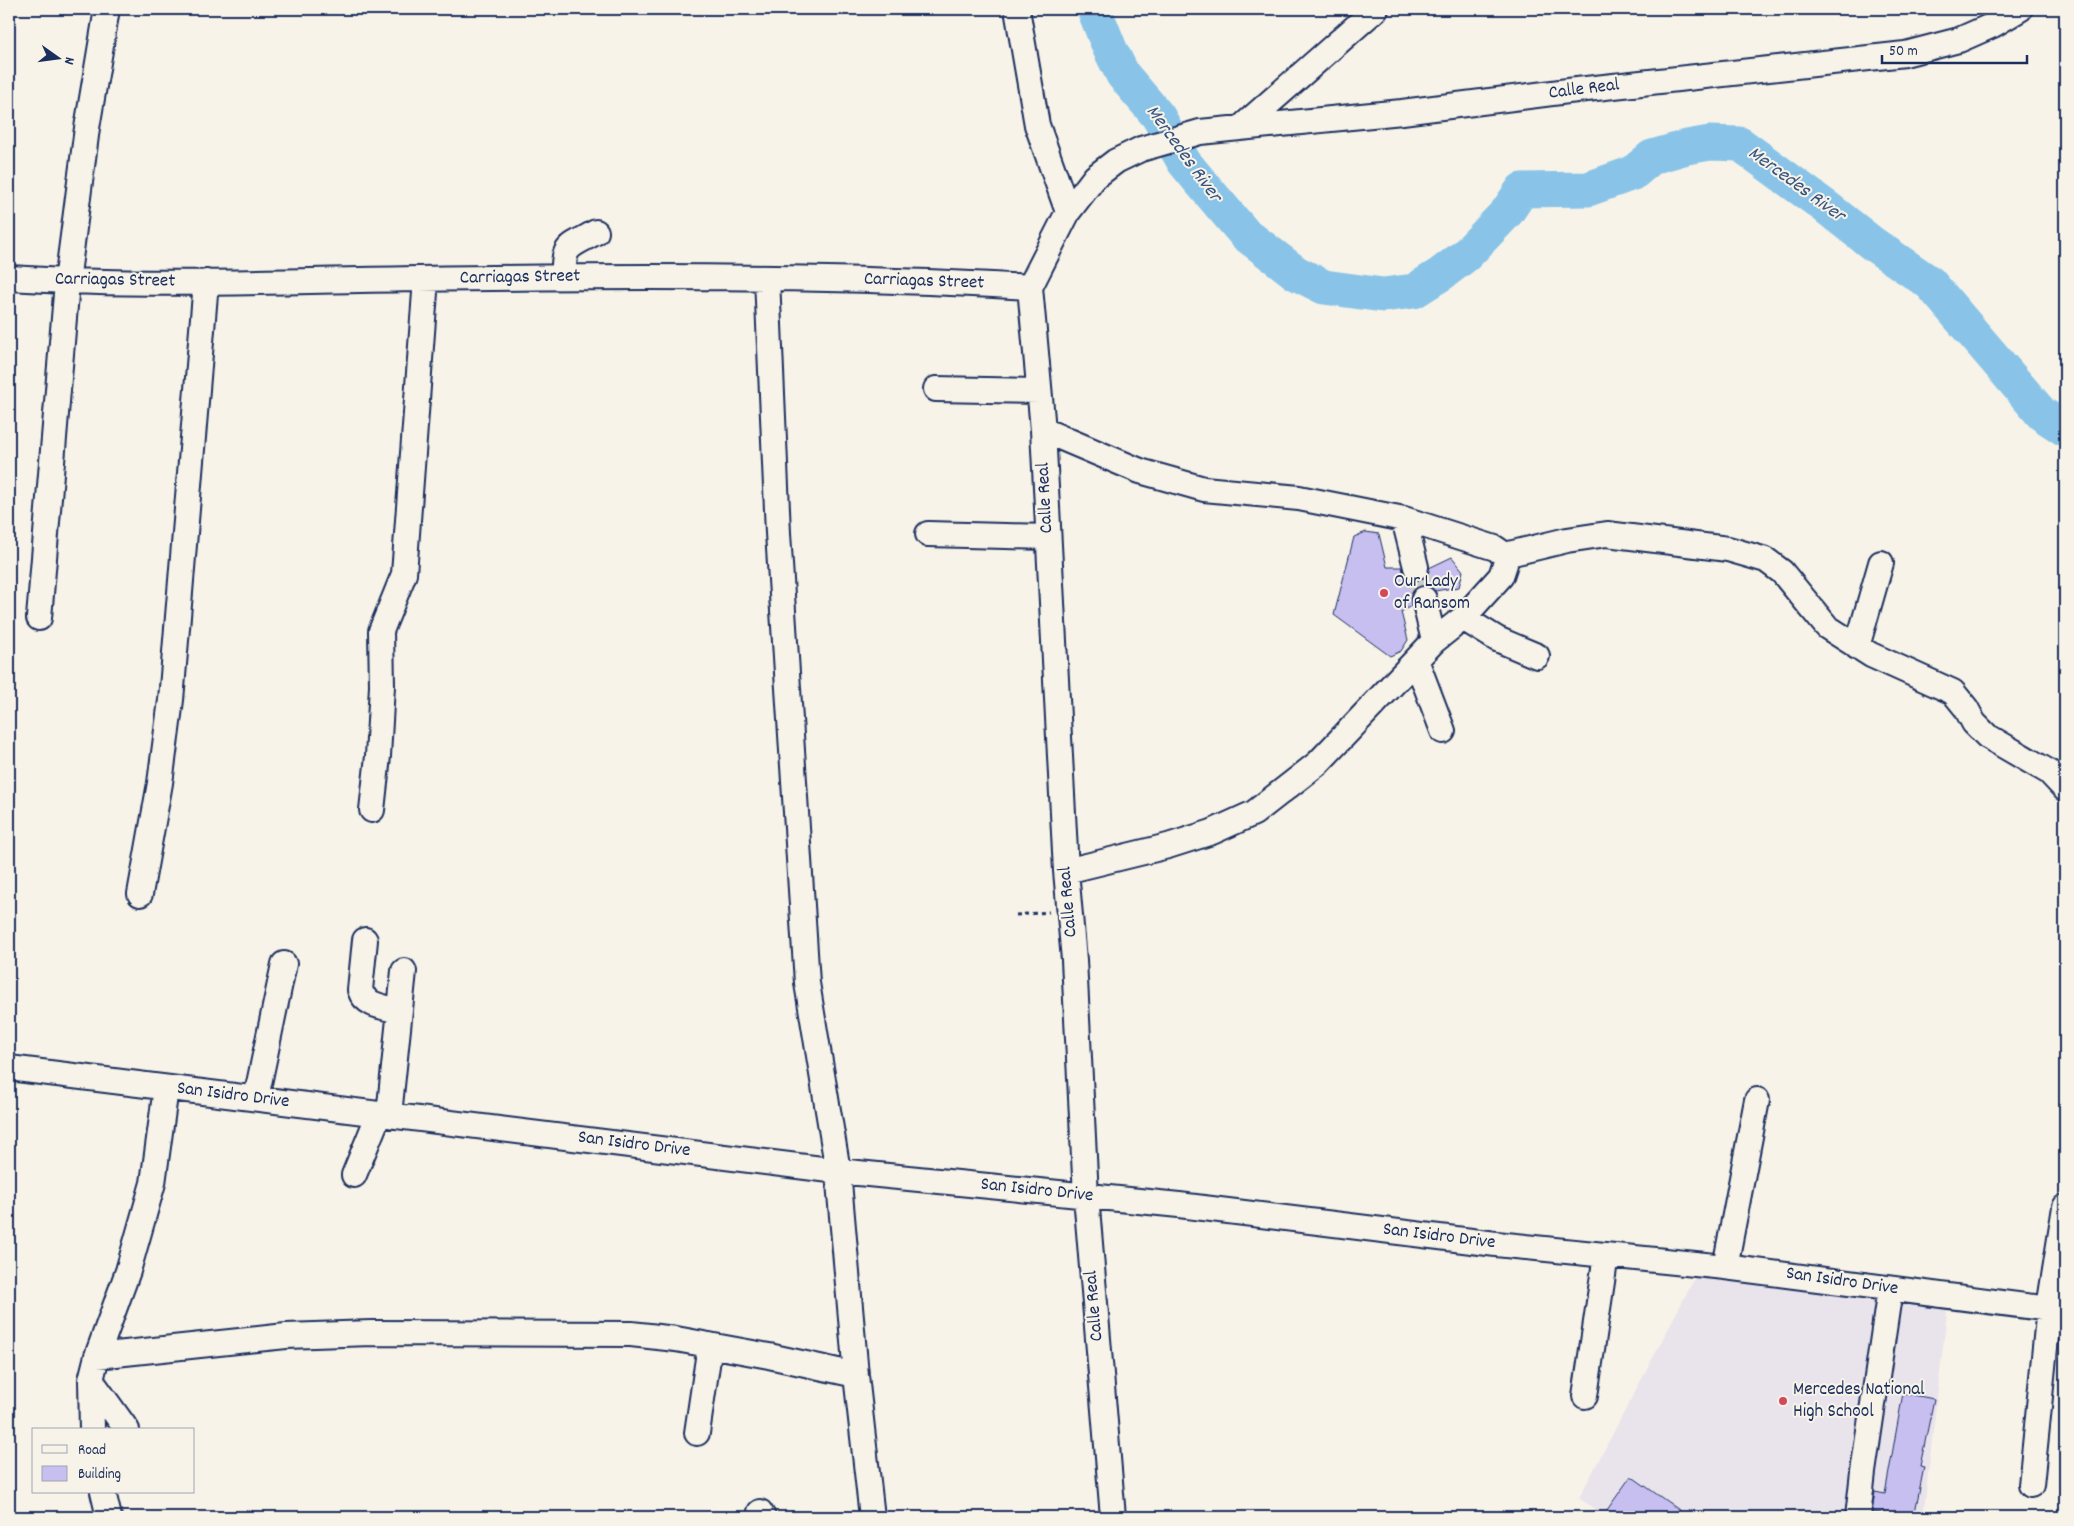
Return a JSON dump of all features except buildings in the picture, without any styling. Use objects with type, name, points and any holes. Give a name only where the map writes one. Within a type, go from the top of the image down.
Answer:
[{"type":"street","points":[[39,618],[67,282],[87,128],[108,9]]},
{"type":"street","points":[[1016,9],[1038,125],[1068,212]]},
{"type":"street","points":[[1243,126],[1376,9]]},
{"type":"street","name":"Calle Real","points":[[1113,1517],[1086,1196],[1074,960],[1066,871],[1043,430],[1030,287],[1068,212],[1095,176],[1116,161],[1141,149],[1200,132],[1243,126],[1402,112],[1568,91],[1905,54],[1959,40],[1993,25],[2020,9]]},
{"type":"street","points":[[564,278],[564,254],[568,249],[596,232]]},
{"type":"street","name":"Carriagas Street","points":[[9,278],[67,282],[206,282],[683,276],[944,282],[1030,287]]},
{"type":"street","points":[[767,278],[778,533],[807,983],[838,1171],[856,1375],[872,1517]]},
{"type":"street","points":[[372,810],[378,756],[382,686],[381,631],[404,574],[426,279]]},
{"type":"street","points":[[140,894],[160,782],[170,700],[206,282]]},
{"type":"street","points":[[936,390],[1039,391]]},
{"type":"street","points":[[1043,430],[1140,471],[1204,489],[1299,498],[1404,519],[1495,548],[1505,555],[1567,540],[1607,534],[1728,550],[1766,560],[1782,572],[1826,627],[1857,648],[1953,692],[1966,708],[1974,723],[1986,736],[2049,772],[2065,789]]},
{"type":"street","points":[[1404,519],[1416,568]]},
{"type":"street","points":[[928,534],[1048,537]]},
{"type":"street","points":[[1066,871],[1168,846],[1212,832],[1254,813],[1318,763],[1434,641],[1463,618],[1501,576],[1505,564],[1505,555]]},
{"type":"street","points":[[1857,648],[1881,563]]},
{"type":"street","points":[[1424,598],[1434,641]]},
{"type":"street","points":[[1463,618],[1496,639],[1537,656]]},
{"type":"street","points":[[1416,660],[1443,731]]},
{"type":"street","points":[[365,940],[360,990],[362,996],[368,1002],[400,1011]]},
{"type":"street","points":[[256,1098],[284,964]]},
{"type":"street","points":[[354,1175],[384,1114],[400,1011],[404,971]]},
{"type":"street","name":"San Isidro Drive","points":[[9,1068],[838,1171],[1086,1196],[1496,1244],[1725,1267],[2057,1310]]},
{"type":"street","points":[[92,1428],[91,1380],[97,1356],[128,1271],[153,1183],[166,1088]]},
{"type":"street","points":[[1725,1267],[1757,1100]]},
{"type":"street","points":[[2031,1485],[2057,1310],[2065,1207]]},
{"type":"street","points":[[1585,1396],[1606,1255]]},
{"type":"street","points":[[1858,1517],[1862,1472],[1890,1288]]},
{"type":"street","points":[[97,1356],[286,1336],[371,1333],[631,1334],[710,1345],[856,1375]]},
{"type":"street","points":[[697,1433],[710,1345]]},
{"type":"street","points":[[91,1380],[126,1428]]},
{"type":"street","points":[[103,1494],[108,1517]]},
{"type":"path","points":[[1016,915],[1069,910]]},
{"type":"shaded area","name":"Mercedes National High School","points":[[1699,1270],[1948,1304],[1923,1517],[1606,1517],[1579,1498]]},
{"type":"waterway","name":"Mercedes River","points":[[1094,9],[1123,75],[1158,116],[1184,162],[1198,179],[1245,234],[1296,273],[1324,287],[1383,295],[1414,291],[1466,255],[1507,212],[1522,190],[1588,189],[1633,173],[1652,157],[1687,147],[1710,143],[1740,144],[1873,244],[1930,283],[2042,414],[2065,429]]},
{"type":"tunnel","points":[[1416,567],[1424,599]]},
{"type":"place","name":"Our Lady of Ransom","points":[[1384,593]]},
{"type":"place","name":"Mercedes National High School","points":[[1783,1401]]}]
